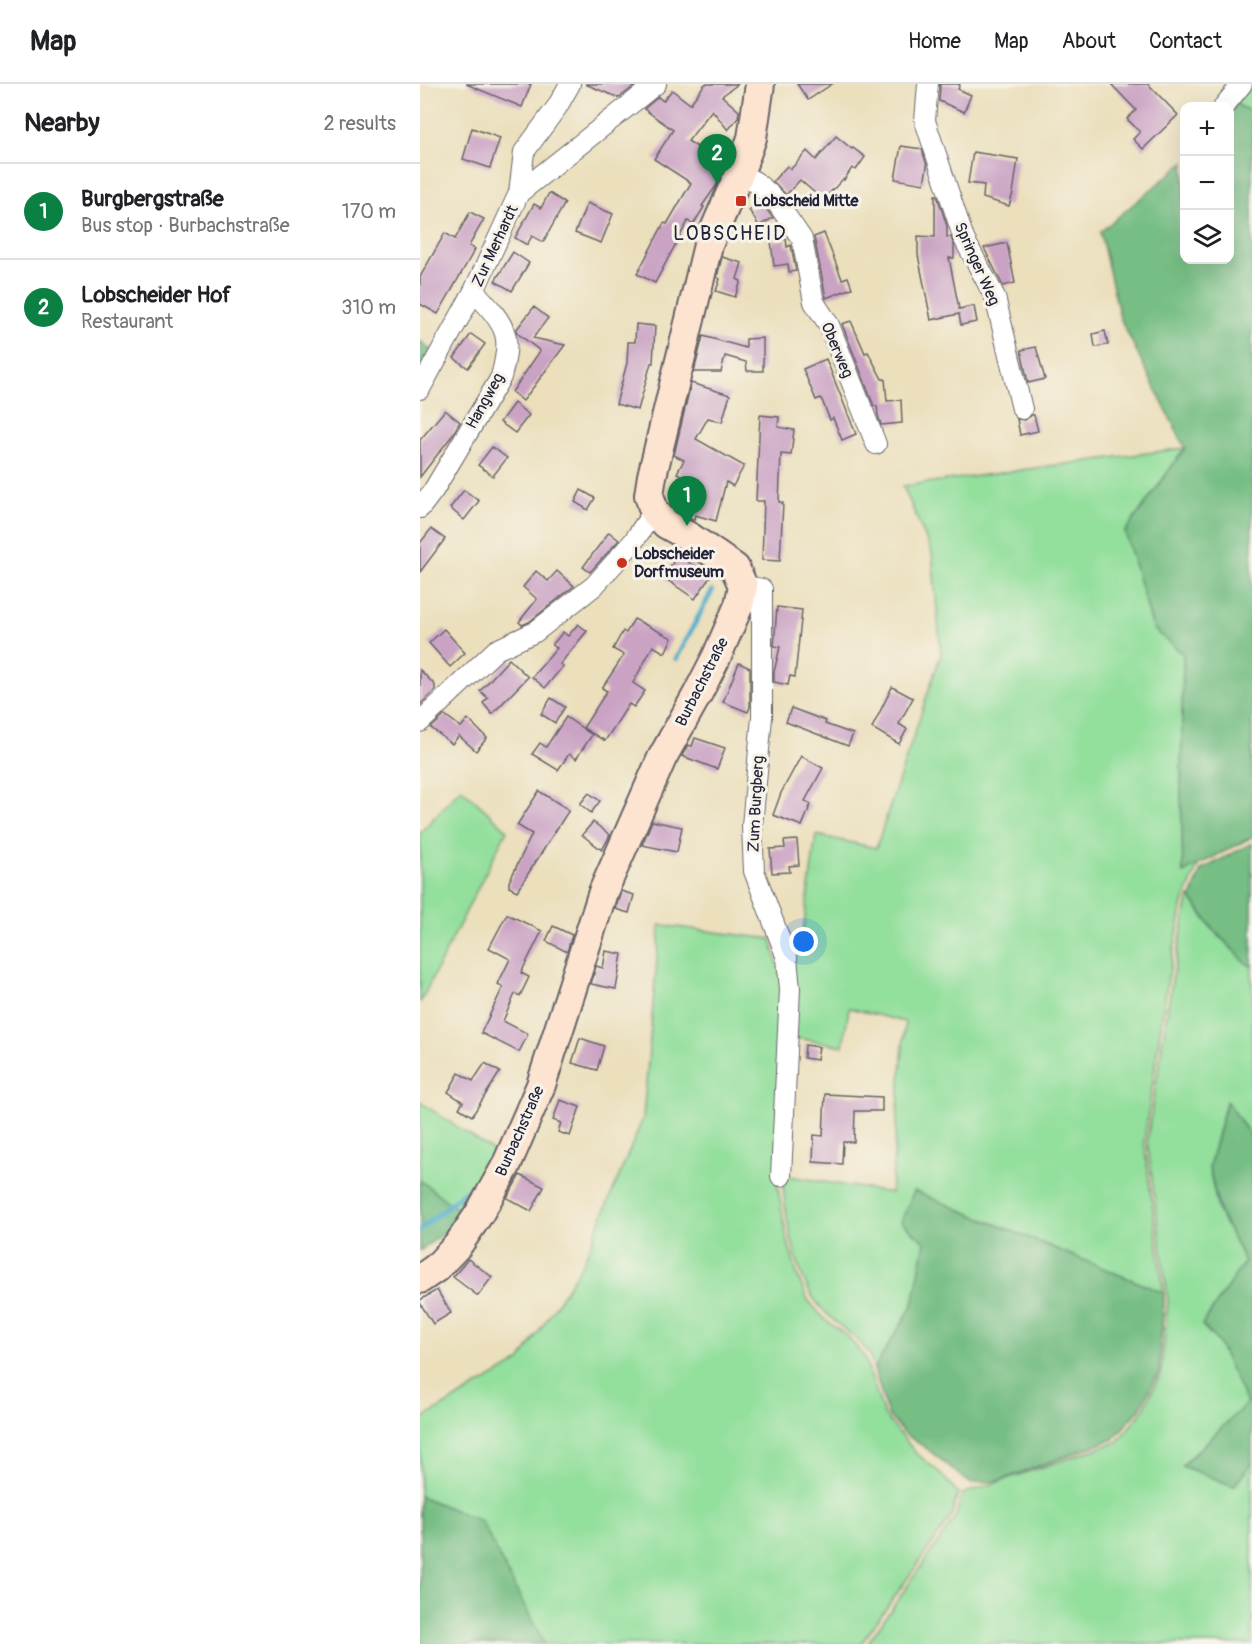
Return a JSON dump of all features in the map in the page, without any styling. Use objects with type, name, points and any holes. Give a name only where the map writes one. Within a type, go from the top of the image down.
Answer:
[{"type":"street","points":[[519,193],[524,152],[557,107],[570,84]]},
{"type":"street","name":"Zur Merhardt","points":[[420,389],[474,291],[519,193],[656,84]]},
{"type":"street","points":[[743,586],[735,568],[666,524],[654,510],[650,495],[652,476],[708,245],[752,138],[760,84]]},
{"type":"street","name":"Springer Weg","points":[[928,84],[926,121],[964,239],[995,297],[1022,409]]},
{"type":"street","points":[[1227,102],[1242,84]]},
{"type":"street","name":"Oberweg","points":[[739,174],[754,181],[773,197],[802,239],[813,302],[829,325],[876,444]]},
{"type":"street","name":"Hangweg","points":[[420,508],[433,491],[501,377],[505,359],[506,335],[492,309],[474,291]]},
{"type":"street","points":[[420,722],[496,651],[535,632],[594,586],[633,542],[654,510]]},
{"type":"street","name":"Zum Burgberg","points":[[743,586],[762,589],[762,717],[752,826],[754,872],[787,958],[790,989],[781,1176]]},
{"type":"street","name":"Burbachstraße","points":[[420,1279],[436,1268],[458,1245],[479,1214],[506,1166],[541,1085],[603,892],[662,758],[716,658],[739,605],[743,586]]},
{"type":"green space","points":[[1252,84],[1252,112],[1235,104]]},
{"type":"green space","points":[[1234,105],[1252,112],[1252,837],[1183,873],[1181,788],[1183,654],[1153,628],[1125,532],[1185,448],[1120,318],[1100,232],[1180,165],[1180,264],[1234,264]]},
{"type":"green space","points":[[420,341],[434,353],[420,381]]},
{"type":"green space","points":[[1185,448],[1125,532],[1153,628],[1183,654],[1181,788],[1183,872],[1198,865],[1183,903],[1167,984],[1144,1141],[1164,1293],[914,1191],[925,1242],[913,1305],[874,1369],[864,1347],[823,1310],[806,1284],[791,1237],[783,1175],[891,1193],[905,1022],[849,1008],[843,1046],[791,1037],[789,949],[801,947],[816,835],[876,848],[941,654],[932,553],[903,486]]},
{"type":"green space","points":[[461,788],[507,830],[420,1003],[420,833]]},
{"type":"green space","points":[[1252,843],[1252,966],[1246,963],[1213,929],[1191,898],[1201,870]]},
{"type":"green space","points":[[1190,897],[1212,929],[1246,963],[1252,966],[1252,1138],[1226,1102],[1209,1167],[1218,1211],[1245,1261],[1202,1325],[1218,1342],[1247,1403],[1182,1466],[1234,1486],[1252,1463],[1252,1644],[867,1644],[955,1518],[962,1494],[1117,1442],[1142,1412],[1161,1373],[1168,1300],[1147,1141],[1172,981]]},
{"type":"green space","points":[[660,925],[771,939],[784,989],[778,1188],[786,1235],[797,1275],[808,1300],[825,1320],[846,1335],[864,1356],[884,1415],[916,1453],[939,1472],[958,1493],[951,1517],[861,1644],[544,1644],[481,1521],[420,1496],[420,1420],[520,1361],[583,1263],[643,1118]]},
{"type":"green space","points":[[1227,1101],[1252,1138],[1252,1463],[1234,1486],[1182,1466],[1247,1403],[1218,1342],[1202,1325],[1245,1261],[1220,1213],[1209,1167]]},
{"type":"green space","points":[[420,1102],[502,1157],[466,1216],[420,1180]]},
{"type":"green space","points":[[420,1180],[466,1216],[420,1251]]},
{"type":"green space","points":[[914,1191],[1164,1293],[1159,1372],[1139,1410],[1113,1439],[998,1481],[970,1483],[906,1435],[888,1415],[874,1369],[913,1305],[925,1242],[901,1222]]},
{"type":"green space","points":[[420,1496],[481,1521],[544,1644],[420,1644]]},
{"type":"building","points":[[466,84],[531,84],[522,107]]},
{"type":"building","points":[[585,84],[637,84],[619,98]]},
{"type":"building","points":[[705,84],[738,84],[722,96],[739,111],[738,118],[728,130],[712,110],[688,141],[725,165],[716,186],[702,206],[704,207],[693,225],[688,221],[655,283],[637,274],[664,223],[667,224],[691,183],[654,159],[673,130],[644,109],[658,97],[663,101],[672,90],[690,104]]},
{"type":"building","points":[[797,84],[832,84],[808,100]]},
{"type":"building","points":[[940,84],[960,84],[958,89],[971,95],[964,112],[939,101]]},
{"type":"building","points":[[1111,84],[1148,84],[1178,115],[1143,149],[1133,139],[1140,132],[1127,119],[1136,110]]},
{"type":"building","points":[[472,128],[500,138],[490,168],[463,159]]},
{"type":"building","points":[[836,136],[865,157],[856,170],[852,168],[844,180],[823,200],[800,180],[786,195],[773,181],[787,166],[791,169],[807,151],[816,160]]},
{"type":"building","points":[[901,146],[922,149],[927,166],[924,184],[895,179]]},
{"type":"building","points":[[973,152],[1018,159],[1009,206],[983,198],[984,185],[968,183]]},
{"type":"building","points":[[549,193],[565,203],[543,242],[532,236],[527,245],[515,238],[534,204],[541,208]]},
{"type":"building","points":[[935,195],[937,195],[947,226],[947,237],[951,237],[954,245],[954,258],[949,258],[959,309],[974,306],[977,322],[961,325],[959,314],[931,320],[918,255],[918,236],[935,237]]},
{"type":"building","points":[[761,202],[773,218],[759,226],[749,210]]},
{"type":"building","points":[[587,203],[613,214],[601,243],[575,233]]},
{"type":"building","points":[[470,212],[484,219],[469,246],[475,249],[438,314],[420,304],[420,277],[445,233],[455,239]]},
{"type":"building","points":[[824,233],[842,279],[848,277],[852,288],[826,298],[814,237]]},
{"type":"building","points":[[786,239],[787,247],[791,245],[796,271],[789,272],[788,264],[774,266],[771,241]]},
{"type":"building","points":[[1007,243],[1015,283],[1003,286],[984,248]]},
{"type":"building","points":[[513,252],[529,263],[512,291],[495,281]]},
{"type":"building","points":[[722,257],[742,263],[737,279],[741,281],[735,297],[716,291],[720,279],[717,277]]},
{"type":"building","points":[[534,307],[548,318],[533,338],[565,345],[523,401],[512,392],[540,351],[516,330]]},
{"type":"building","points":[[851,321],[865,353],[868,352],[882,379],[885,379],[887,401],[901,400],[902,423],[881,425],[877,406],[874,406],[842,324]]},
{"type":"building","points":[[636,324],[655,326],[653,363],[651,363],[638,410],[616,404],[627,363],[628,342],[635,342]]},
{"type":"building","points":[[1105,331],[1108,345],[1095,347],[1093,334]]},
{"type":"building","points":[[471,334],[485,344],[468,368],[454,358]]},
{"type":"building","points":[[703,336],[746,348],[746,339],[763,338],[763,371],[747,371],[746,362],[725,356],[721,372],[694,372]]},
{"type":"building","points":[[1036,347],[1045,379],[1028,383],[1021,350]]},
{"type":"building","points":[[826,359],[856,434],[842,440],[821,398],[816,400],[803,369]]},
{"type":"building","points":[[691,383],[730,395],[722,422],[708,418],[696,439],[744,466],[733,486],[726,482],[716,521],[695,515],[694,520],[681,514],[690,480],[677,473],[684,460],[674,455]]},
{"type":"building","points":[[514,403],[529,415],[515,433],[500,422]]},
{"type":"building","points":[[445,410],[460,422],[420,477],[420,440]]},
{"type":"building","points":[[760,415],[779,417],[778,427],[794,430],[791,455],[781,454],[779,502],[783,503],[780,561],[762,560],[764,501],[756,501]]},
{"type":"building","points":[[1034,415],[1038,431],[1020,435],[1017,419],[1025,420]]},
{"type":"building","points":[[492,447],[507,458],[493,476],[478,465]]},
{"type":"building","points":[[464,490],[479,501],[464,520],[450,508]]},
{"type":"building","points":[[581,490],[595,498],[588,510],[575,502]]},
{"type":"building","points":[[431,529],[445,539],[420,572],[420,543]]},
{"type":"building","points":[[609,532],[619,540],[590,572],[583,567]]},
{"type":"building","points":[[678,555],[710,577],[695,599],[663,577]]},
{"type":"building","points":[[536,571],[548,581],[557,571],[574,586],[529,622],[522,625],[519,622],[537,599],[523,587]]},
{"type":"building","points":[[777,607],[802,610],[795,677],[790,676],[788,685],[774,682],[780,647],[774,646]]},
{"type":"building","points":[[634,619],[672,638],[665,653],[653,646],[633,683],[645,691],[634,707],[629,704],[605,741],[583,728],[607,691],[602,688],[624,655],[613,649],[623,631],[626,633]]},
{"type":"building","points":[[578,624],[587,631],[560,664],[563,666],[545,688],[532,677],[557,648],[552,645],[563,632],[568,636]]},
{"type":"building","points":[[444,629],[465,653],[450,667],[429,643]]},
{"type":"building","points":[[509,659],[528,677],[492,714],[483,703],[488,698],[480,691]]},
{"type":"building","points":[[739,663],[750,668],[748,712],[723,702]]},
{"type":"building","points":[[420,670],[435,685],[435,690],[420,705]]},
{"type":"building","points":[[892,687],[913,698],[899,724],[907,729],[899,744],[872,728]]},
{"type":"building","points":[[551,698],[565,707],[555,723],[541,714]]},
{"type":"building","points":[[791,708],[853,734],[848,746],[786,722]]},
{"type":"building","points":[[445,715],[461,727],[468,719],[487,738],[476,751],[459,736],[452,744],[431,728]]},
{"type":"building","points":[[566,717],[592,735],[576,759],[569,754],[558,770],[532,754],[540,743],[546,747]]},
{"type":"building","points":[[695,738],[725,748],[717,769],[682,756],[688,745],[692,746]]},
{"type":"building","points":[[801,756],[823,768],[805,801],[811,804],[802,826],[773,815],[781,793]]},
{"type":"building","points":[[539,791],[569,810],[517,891],[509,887],[509,882],[532,834],[517,825]]},
{"type":"building","points":[[589,793],[600,801],[591,813],[580,804]]},
{"type":"building","points":[[652,821],[682,827],[677,852],[642,845]]},
{"type":"building","points":[[593,822],[610,835],[602,850],[582,835]]},
{"type":"building","points":[[797,840],[799,865],[789,866],[790,872],[772,873],[770,849],[785,848],[784,841]]},
{"type":"building","points":[[621,891],[634,895],[629,913],[615,909]]},
{"type":"building","points":[[507,914],[542,931],[521,973],[529,977],[520,996],[515,994],[503,1021],[528,1034],[519,1052],[481,1033],[503,987],[498,984],[510,959],[489,948]]},
{"type":"building","points":[[553,926],[572,935],[567,952],[546,941]]},
{"type":"building","points":[[606,951],[622,954],[616,989],[591,984],[596,966],[603,968]]},
{"type":"building","points":[[580,1038],[604,1046],[597,1070],[572,1063]]},
{"type":"building","points":[[805,1045],[819,1047],[817,1060],[804,1058]]},
{"type":"building","points":[[485,1063],[500,1072],[472,1116],[459,1108],[463,1102],[448,1092],[459,1073],[473,1081]]},
{"type":"building","points":[[825,1094],[882,1097],[882,1111],[855,1111],[854,1142],[843,1142],[842,1164],[813,1162],[814,1135],[823,1136]]},
{"type":"building","points":[[560,1100],[580,1107],[570,1136],[558,1132],[561,1123],[553,1120]]},
{"type":"building","points":[[520,1175],[544,1187],[531,1211],[507,1198]]},
{"type":"building","points":[[468,1259],[492,1277],[478,1296],[453,1277]]},
{"type":"building","points":[[437,1290],[451,1313],[433,1324],[420,1300]]},
{"type":"waterway","points":[[676,659],[712,591]]},
{"type":"waterway","points":[[420,1230],[464,1192]]},
{"type":"place","name":"Lobscheider Hof","points":[[717,184]]},
{"type":"place","name":"Lobscheid Mitte","points":[[741,201]]},
{"type":"place","name":"Burgbergstraße","points":[[687,526]]},
{"type":"place","name":"Lobscheider Dorfmuseum","points":[[622,563]]},
{"type":"district","name":"LOBSCHEID","points":[[730,233]]}]
